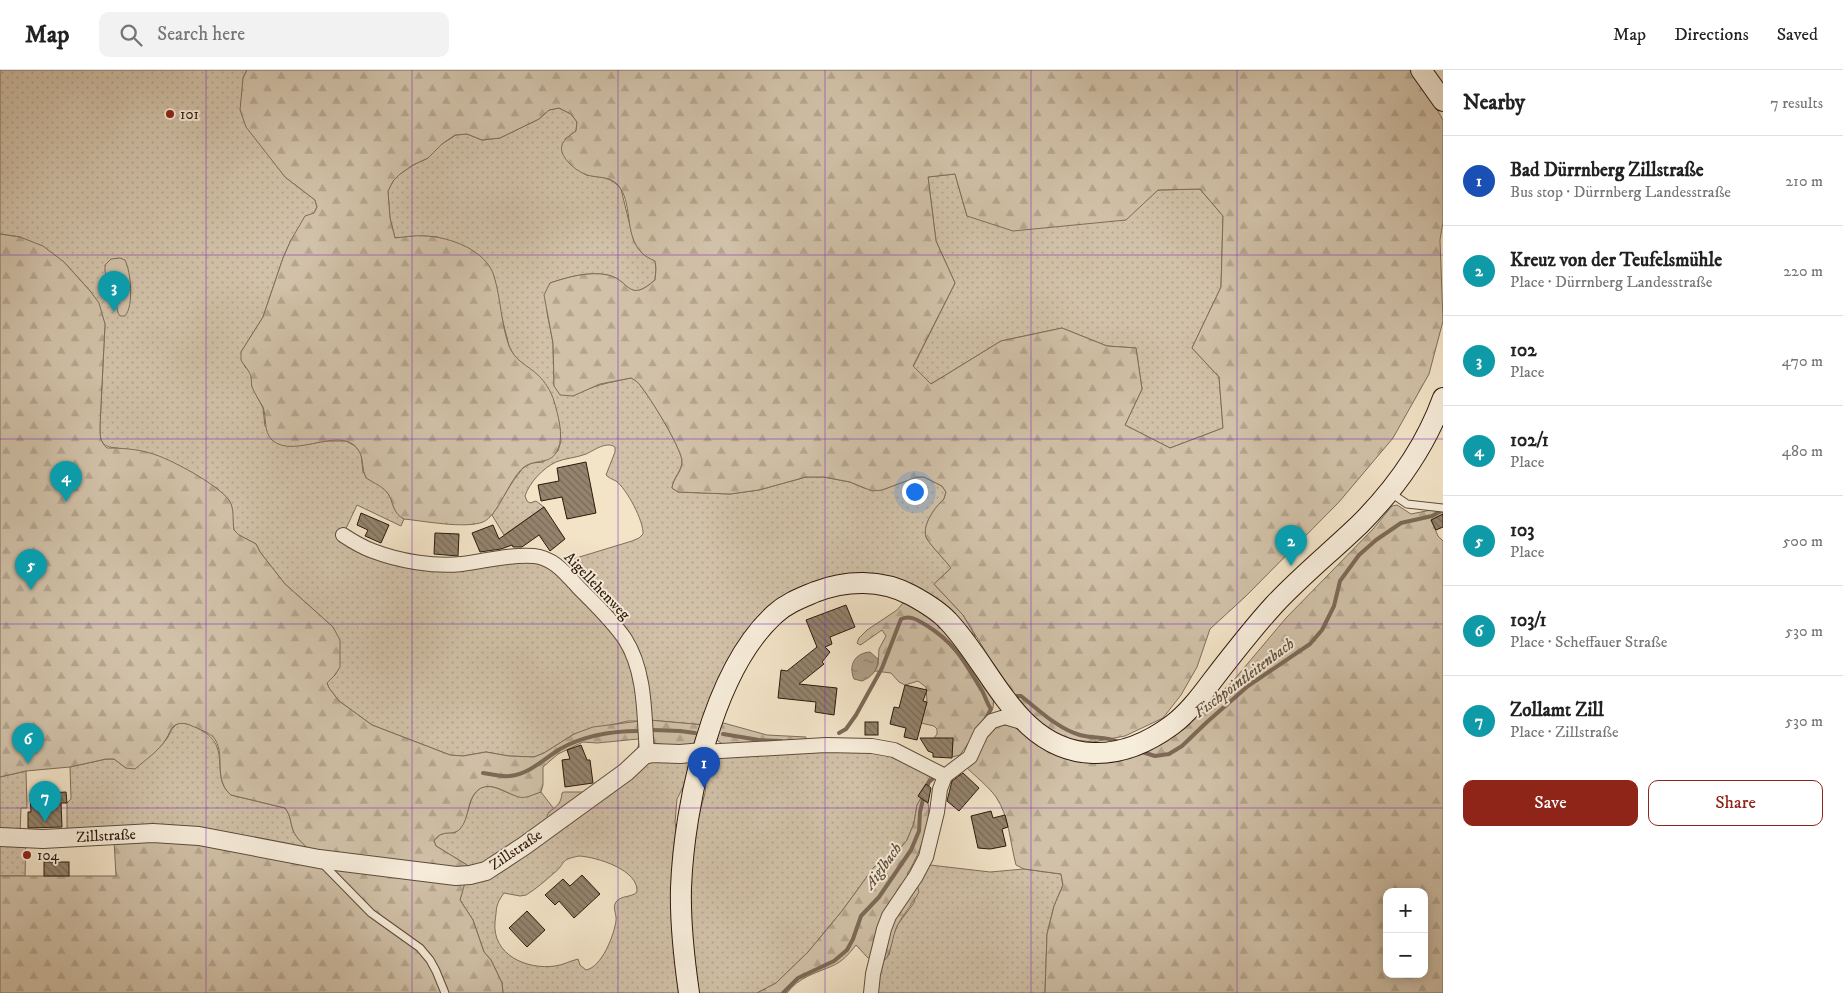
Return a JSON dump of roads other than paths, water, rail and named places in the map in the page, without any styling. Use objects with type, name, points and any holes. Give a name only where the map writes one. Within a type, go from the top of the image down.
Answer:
[{"type":"main road","points":[[1421,70],[1443,101]]},
{"type":"main road","points":[[689,993],[681,918],[683,856],[688,817],[702,752],[729,682],[753,639],[775,614],[792,602],[830,586],[853,582],[894,587],[936,610],[950,622],[1013,709],[1044,738],[1072,750],[1091,753],[1111,752],[1127,748],[1159,734],[1192,706],[1274,605],[1361,523],[1389,491],[1415,455],[1428,432],[1443,398]]},
{"type":"street","name":"Aigellehenweg","points":[[343,535],[372,551],[424,562],[460,564],[515,556],[533,556],[551,561],[605,615],[619,631],[630,649],[642,689],[648,754]]},
{"type":"street","points":[[999,718],[1005,708],[1001,692]]},
{"type":"street","points":[[942,774],[970,757],[981,733],[992,721],[999,718],[1012,718],[1028,724]]},
{"type":"street","points":[[648,754],[826,745],[872,746],[894,750],[942,774]]},
{"type":"street","name":"Zillstraße","points":[[0,837],[27,839],[153,833],[190,835],[319,859],[456,876],[478,874],[486,871],[530,842],[648,754]]},
{"type":"street","points":[[871,993],[873,974],[889,916],[924,861],[937,812],[942,774]]},
{"type":"lane","points":[[1389,491],[1407,504],[1440,507]]},
{"type":"lane","points":[[319,859],[371,912],[420,948],[436,970],[445,993]]},
{"type":"water","points":[[870,652],[878,659],[876,670],[862,681],[854,679],[852,665],[854,661],[860,655]]},
{"type":"waterway","name":"Fischpointleitenbach","points":[[1139,751],[1155,756],[1169,754],[1182,746],[1248,686],[1310,644],[1322,630],[1334,606],[1340,581],[1359,555],[1376,540],[1401,523],[1432,516],[1443,510]]},
{"type":"waterway","name":"Fischpointleitenbach","points":[[839,733],[846,729],[856,715],[882,668],[901,619],[908,618],[926,625],[958,653],[991,709],[985,720]]},
{"type":"waterway","name":"Fischpointleitenbach","points":[[1016,696],[1021,696],[1049,718],[1072,732],[1119,742]]},
{"type":"waterway","name":"Fischpointleitenbach","points":[[653,730],[695,733]]},
{"type":"waterway","name":"Fischpointleitenbach","points":[[483,773],[503,776],[517,775],[530,769],[569,744],[608,733],[639,731]]},
{"type":"waterway","name":"Fischpointleitenbach","points":[[723,734],[759,740],[781,741]]},
{"type":"waterway","name":"Aiglbach","points":[[926,789],[929,782],[937,775]]},
{"type":"waterway","name":"Aiglbach","points":[[783,993],[798,978],[834,961],[847,950],[861,916],[879,897],[911,850],[919,831],[920,812],[924,795]]},
{"type":"place","name":"101","points":[[170,114]]},
{"type":"place","name":"102","points":[[114,312]]},
{"type":"place","name":"102/1","points":[[66,502]]},
{"type":"place","name":"Kreuz von der Teufelsmühle","points":[[1291,566]]},
{"type":"place","name":"103","points":[[31,590]]},
{"type":"place","name":"103/1","points":[[28,764]]},
{"type":"place","name":"Bad Dürrnberg Zillstraße","points":[[704,788]]},
{"type":"place","name":"Zollamt Zill","points":[[45,822]]},
{"type":"place","name":"104","points":[[27,855]]}]
